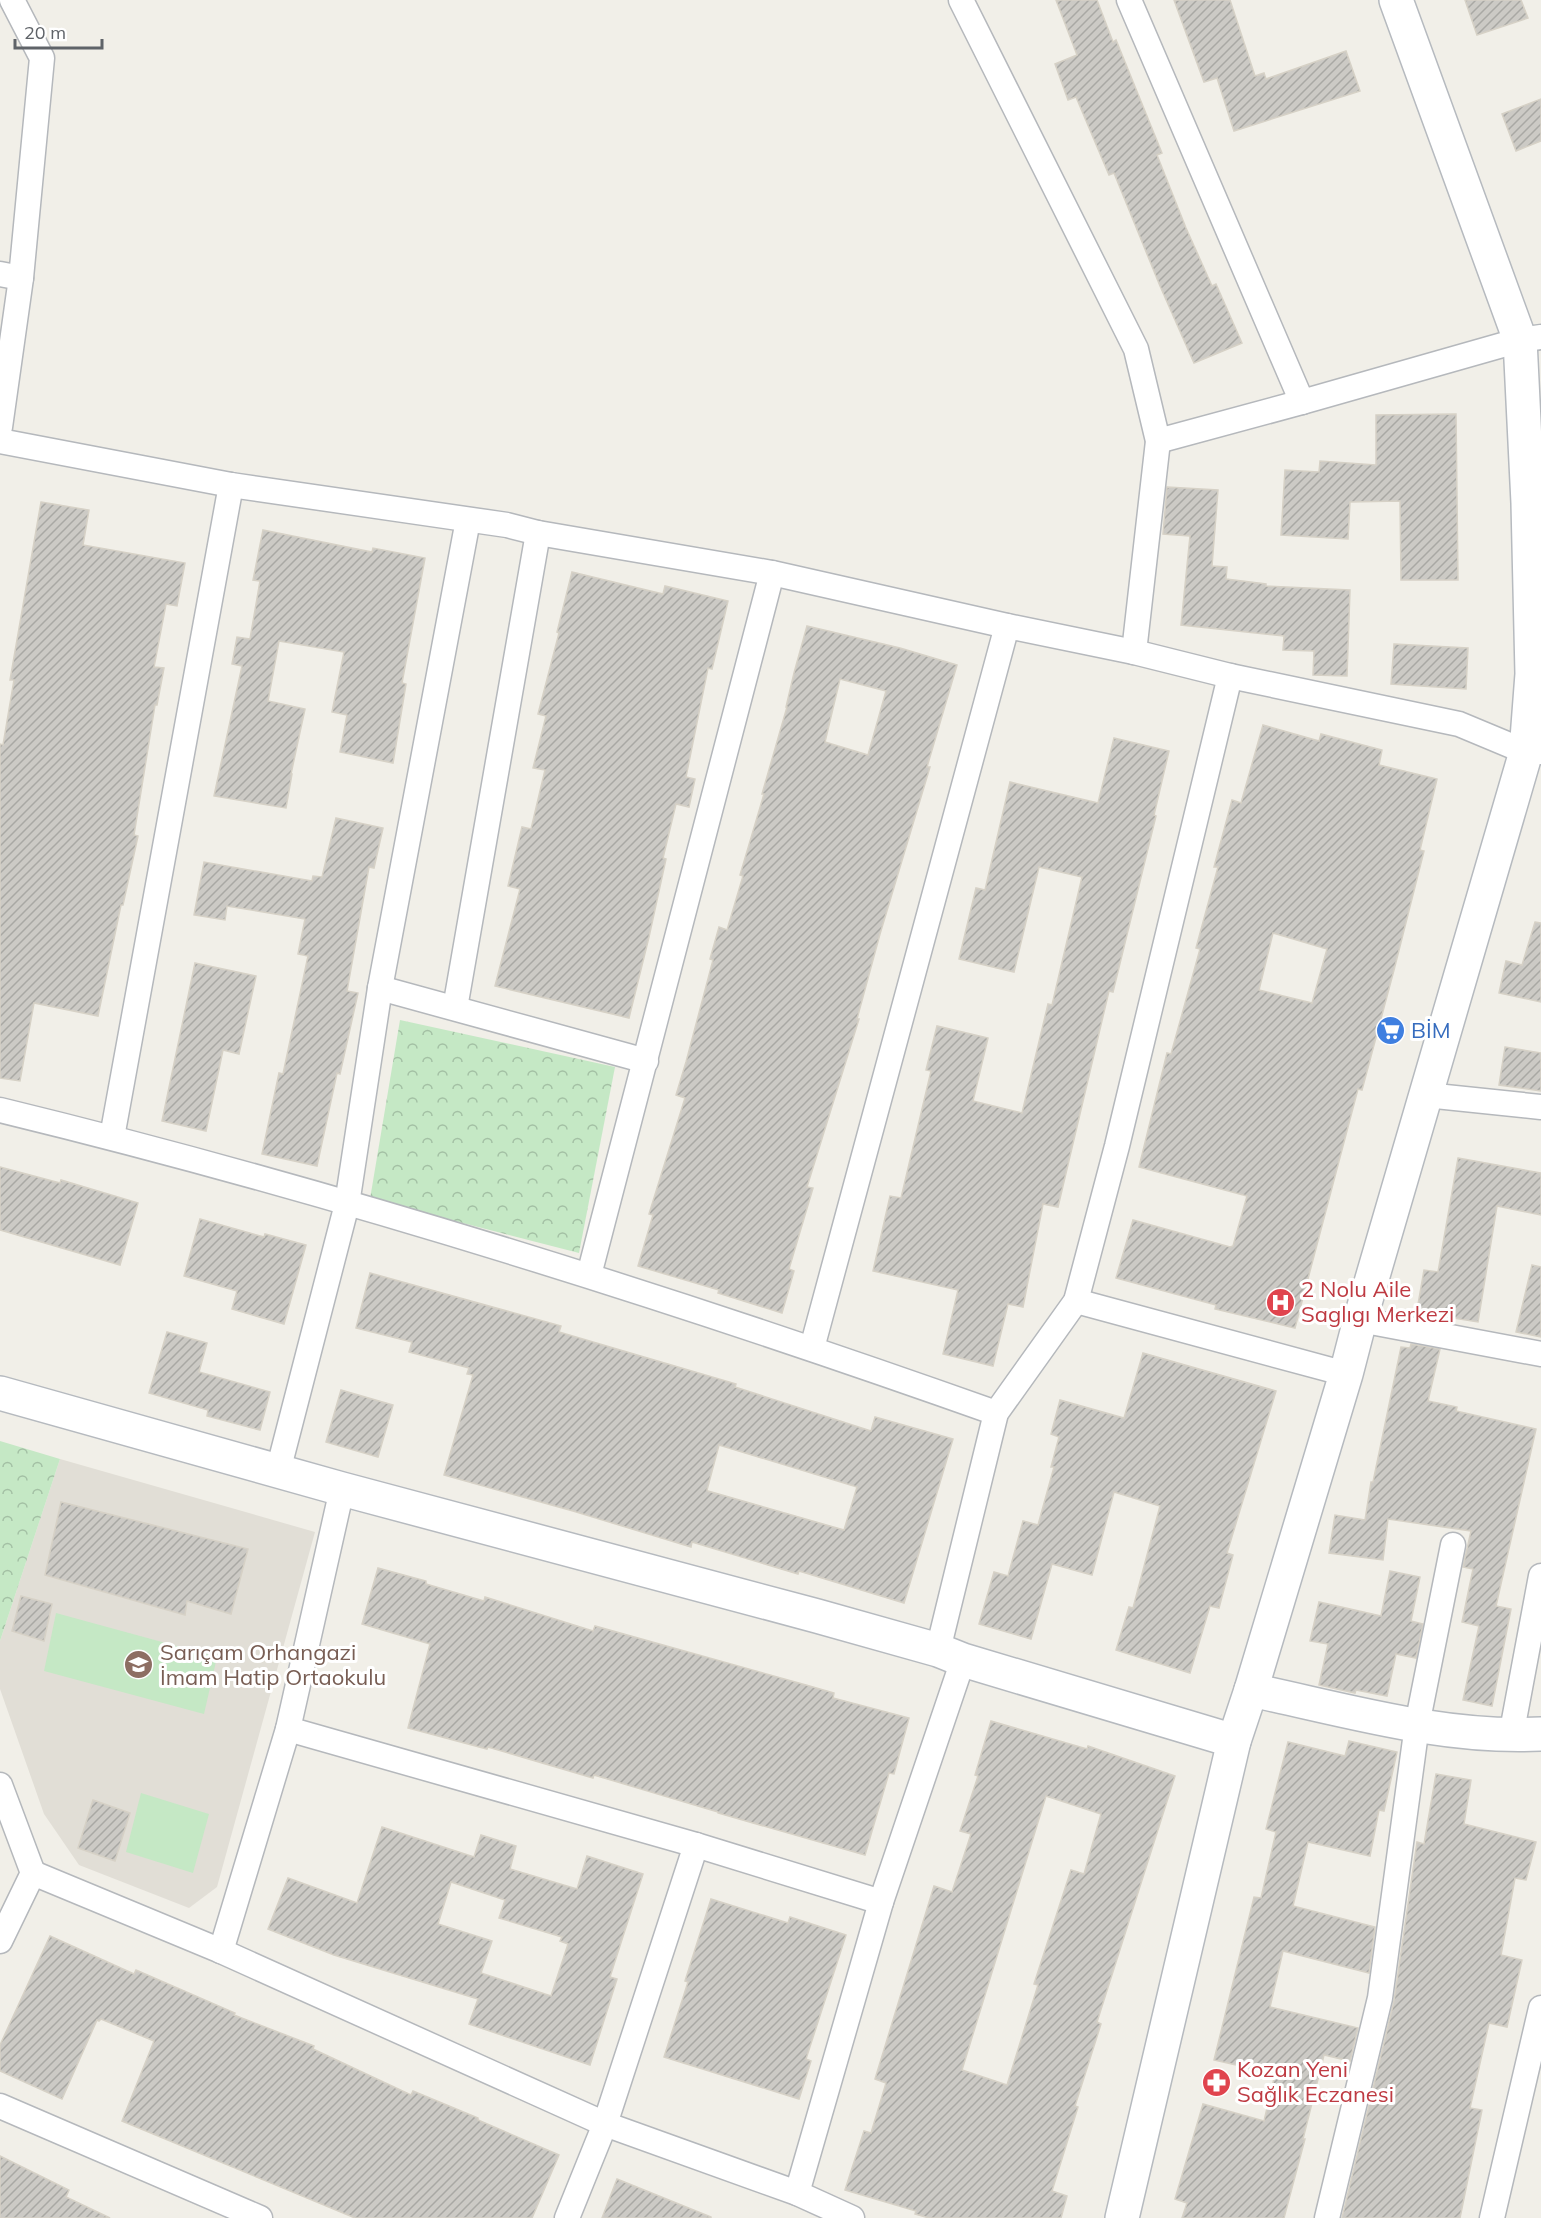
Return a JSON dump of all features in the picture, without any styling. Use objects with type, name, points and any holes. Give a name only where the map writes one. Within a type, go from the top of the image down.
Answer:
[{"type":"main road","points":[[1122,2218],[1234,1741],[1346,1374],[1426,1095],[1534,752],[1528,503],[1530,338],[1396,0]]},
{"type":"main road","points":[[0,1393],[342,1489],[817,1616],[1234,1741]]},
{"type":"main road","points":[[1251,1690],[1417,1725],[1526,1735]]},
{"type":"street","points":[[0,427],[10,276],[42,58],[12,0]]},
{"type":"street","points":[[961,0],[1136,349],[1158,441],[1134,652]]},
{"type":"street","points":[[1129,0],[1302,402]]},
{"type":"street","points":[[1158,441],[1530,338]]},
{"type":"street","points":[[0,441],[231,485],[507,525],[538,533],[772,573],[1134,652],[1230,676],[1459,724],[1534,752]]},
{"type":"street","points":[[112,1137],[231,485]]},
{"type":"street","points":[[278,1471],[347,1204],[380,988],[468,520]]},
{"type":"street","points":[[455,1008],[538,533]]},
{"type":"street","points":[[589,1275],[772,573]]},
{"type":"street","points":[[812,1348],[1007,626]]},
{"type":"street","points":[[797,2193],[950,1655],[996,1413],[1076,1301],[1117,1146],[1230,676]]},
{"type":"street","points":[[380,988],[646,1061]]},
{"type":"street","points":[[1426,1095],[1541,1107]]},
{"type":"street","points":[[0,1110],[112,1137],[589,1275],[812,1348],[996,1413]]},
{"type":"street","points":[[1076,1301],[1346,1374]]},
{"type":"street","points":[[1360,1320],[1541,1354]]},
{"type":"street","points":[[221,1951],[288,1729],[342,1489]]},
{"type":"street","points":[[1328,2218],[1380,1998],[1417,1725],[1453,1545]]},
{"type":"street","points":[[1526,1735],[1541,1576]]},
{"type":"street","points":[[288,1729],[696,1845],[880,1902]]},
{"type":"street","points":[[0,1785],[33,1873],[0,1941]]},
{"type":"street","points":[[567,2218],[605,2124],[696,1845]]},
{"type":"street","points":[[33,1873],[221,1951],[605,2124],[797,2193],[852,2218]]},
{"type":"street","points":[[1492,2218],[1541,2008]]},
{"type":"street","points":[[0,2106],[260,2218]]},
{"type":"shaded area","name":"Sarıçam Orhangazi İmam Hatip Ortaokulu","points":[[60,1459],[315,1532],[217,1887],[189,1908],[79,1865],[44,1814],[0,1689],[0,1641]]},
{"type":"green space","points":[[400,1020],[615,1067],[579,1253],[370,1199]]},
{"type":"green space","points":[[0,1441],[60,1459],[0,1641]]},
{"type":"green space","points":[[56,1613],[217,1657],[204,1714],[44,1671]]},
{"type":"green space","points":[[141,1793],[209,1814],[193,1873],[126,1852]]},
{"type":"building","points":[[1056,0],[1097,0],[1113,42],[1116,40],[1162,153],[1157,155],[1186,228],[1212,286],[1216,284],[1242,343],[1194,363],[1114,173],[1109,175],[1076,97],[1068,100],[1055,64],[1077,55]]},
{"type":"building","points":[[1174,0],[1230,0],[1255,76],[1264,73],[1266,79],[1346,51],[1360,91],[1234,131],[1217,78],[1204,82]]},
{"type":"building","points":[[1465,0],[1521,0],[1528,18],[1477,35]]},
{"type":"building","points":[[1541,99],[1541,141],[1516,151],[1502,114]]},
{"type":"building","points":[[1456,414],[1458,580],[1401,580],[1400,501],[1350,502],[1348,539],[1281,535],[1285,470],[1319,472],[1320,461],[1376,465],[1376,415]]},
{"type":"building","points":[[1167,487],[1218,490],[1212,566],[1227,567],[1226,579],[1266,584],[1266,586],[1350,590],[1347,676],[1313,675],[1314,651],[1283,650],[1284,636],[1181,625],[1190,536],[1163,534]]},
{"type":"building","points":[[41,502],[89,510],[83,545],[185,563],[177,606],[166,604],[154,667],[164,668],[157,705],[155,705],[134,835],[138,836],[98,1016],[34,1003],[20,1081],[0,1078],[0,744],[3,745],[14,680],[10,680]]},
{"type":"building","points":[[263,530],[372,552],[373,548],[425,558],[402,683],[406,684],[393,763],[340,752],[347,715],[332,712],[344,652],[279,641],[268,701],[305,709],[286,808],[214,796],[242,666],[232,664],[237,637],[250,639],[260,581],[253,580]]},
{"type":"building","points":[[572,572],[663,594],[665,586],[728,601],[712,669],[708,668],[686,777],[695,779],[689,807],[676,804],[663,858],[666,859],[649,937],[629,1018],[495,986],[520,889],[508,886],[522,827],[531,829],[545,770],[533,768],[546,716],[538,714]]},
{"type":"building","points":[[807,626],[900,648],[957,665],[927,767],[930,767],[880,934],[857,1019],[859,1019],[807,1187],[813,1188],[789,1269],[794,1271],[782,1313],[718,1293],[719,1290],[638,1266],[653,1215],[649,1214],[685,1098],[676,1095],[713,960],[710,959],[719,927],[727,930],[743,876],[740,875],[764,794],[762,794],[787,707]],"holes":[[[840,679],[886,691],[868,755],[825,742]]]},
{"type":"building","points":[[1394,644],[1468,648],[1466,689],[1391,684]]},
{"type":"building","points":[[1263,725],[1319,741],[1321,734],[1382,750],[1379,765],[1437,779],[1420,850],[1424,851],[1394,970],[1362,1090],[1358,1089],[1295,1328],[1215,1309],[1216,1305],[1116,1278],[1133,1220],[1230,1247],[1233,1246],[1247,1196],[1139,1167],[1167,1053],[1171,1054],[1200,949],[1196,948],[1218,867],[1214,867],[1232,800],[1241,803]],"holes":[[[1273,933],[1327,949],[1312,1003],[1259,990]]]},
{"type":"building","points":[[1114,738],[1169,751],[1154,815],[1156,816],[1113,992],[1109,991],[1058,1207],[1043,1204],[1023,1307],[1008,1304],[993,1366],[943,1354],[958,1290],[873,1271],[890,1196],[901,1198],[931,1071],[926,1070],[937,1026],[988,1038],[973,1101],[1022,1113],[1048,1004],[1052,1005],[1082,877],[1039,867],[1014,972],[959,959],[976,888],[985,890],[1010,782],[1098,803]]},
{"type":"building","points":[[336,818],[383,828],[374,868],[369,867],[347,991],[358,993],[340,1074],[337,1073],[317,1166],[262,1154],[279,1073],[283,1074],[308,956],[298,954],[305,919],[227,906],[225,920],[194,915],[204,862],[312,881],[313,876],[322,877]]},
{"type":"building","points":[[1535,922],[1541,923],[1541,1002],[1499,993],[1506,961],[1522,965]]},
{"type":"building","points":[[195,963],[256,976],[239,1054],[223,1050],[206,1131],[162,1121]]},
{"type":"building","points":[[1505,1047],[1541,1053],[1541,1091],[1499,1085]]},
{"type":"building","points":[[1458,1158],[1541,1173],[1541,1215],[1497,1206],[1478,1322],[1447,1317],[1446,1322],[1416,1316],[1424,1270],[1438,1272]]},
{"type":"building","points":[[0,1167],[60,1183],[61,1180],[138,1203],[120,1265],[0,1230]]},
{"type":"building","points":[[200,1219],[264,1237],[265,1234],[306,1245],[284,1324],[232,1309],[237,1291],[184,1276]]},
{"type":"building","points":[[1532,1265],[1541,1267],[1541,1337],[1516,1332]]},
{"type":"building","points":[[370,1273],[561,1326],[559,1332],[736,1384],[735,1387],[871,1431],[875,1417],[953,1439],[904,1603],[692,1542],[691,1547],[444,1475],[473,1375],[467,1374],[469,1368],[409,1352],[412,1342],[356,1328]],"holes":[[[719,1445],[857,1487],[844,1530],[707,1490]]]},
{"type":"building","points":[[167,1332],[207,1343],[199,1372],[270,1392],[260,1430],[207,1416],[208,1410],[149,1393]]},
{"type":"building","points":[[1411,1344],[1440,1349],[1428,1401],[1457,1407],[1456,1411],[1536,1429],[1496,1606],[1511,1609],[1492,1706],[1463,1700],[1479,1626],[1462,1622],[1473,1569],[1463,1567],[1471,1531],[1388,1519],[1383,1560],[1329,1553],[1335,1515],[1365,1520],[1371,1482],[1373,1482],[1401,1347],[1410,1348]]},
{"type":"building","points":[[1143,1353],[1276,1391],[1227,1553],[1233,1555],[1219,1608],[1210,1606],[1190,1673],[1116,1650],[1129,1607],[1133,1608],[1160,1506],[1114,1492],[1092,1575],[1052,1564],[1031,1639],[979,1624],[994,1572],[1008,1576],[1023,1521],[1038,1525],[1054,1467],[1051,1467],[1059,1437],[1051,1434],[1060,1400],[1124,1418]]},
{"type":"building","points":[[341,1390],[393,1405],[378,1457],[326,1442]]},
{"type":"building","points":[[61,1502],[248,1549],[231,1614],[187,1601],[185,1615],[45,1575]]},
{"type":"building","points":[[378,1568],[426,1581],[426,1584],[484,1601],[485,1597],[593,1631],[595,1626],[806,1685],[834,1693],[833,1698],[909,1718],[894,1774],[889,1773],[865,1855],[594,1775],[593,1778],[488,1747],[487,1749],[408,1728],[430,1644],[362,1624]]},
{"type":"building","points":[[1390,1571],[1420,1577],[1411,1621],[1423,1624],[1416,1658],[1396,1654],[1387,1696],[1356,1690],[1355,1693],[1319,1685],[1328,1644],[1310,1641],[1319,1602],[1381,1616]]},
{"type":"building","points":[[21,1596],[52,1604],[44,1641],[12,1631]]},
{"type":"building","points":[[991,1721],[1087,1749],[1088,1746],[1175,1776],[1097,2022],[1101,2024],[1075,2106],[1078,2107],[1052,2191],[1067,2196],[1061,2218],[929,2218],[915,2214],[916,2211],[845,2190],[864,2131],[871,2133],[886,2083],[875,2079],[934,1886],[952,1892],[971,1834],[960,1831],[978,1776],[975,1775]],"holes":[[[1046,1796],[1101,1814],[1084,1874],[1071,1870],[1034,1984],[1038,1985],[1007,2085],[962,2070]]]},
{"type":"building","points":[[1349,1741],[1397,1752],[1384,1811],[1379,1810],[1370,1856],[1308,1842],[1293,1906],[1375,1927],[1369,1973],[1283,1951],[1270,2007],[1358,2028],[1350,2061],[1324,2055],[1284,2218],[1182,2218],[1187,2203],[1175,2199],[1203,2104],[1264,2121],[1275,2074],[1214,2060],[1254,1897],[1261,1898],[1276,1832],[1266,1829],[1288,1742],[1345,1756]]},
{"type":"building","points":[[1436,1774],[1471,1780],[1464,1824],[1536,1842],[1526,1880],[1515,1878],[1501,1955],[1522,1960],[1507,2027],[1489,2023],[1470,2108],[1482,2110],[1460,2218],[1342,2218],[1394,2001],[1417,1842],[1424,1844]]},
{"type":"building","points":[[93,1800],[130,1813],[115,1861],[78,1848]]},
{"type":"building","points":[[382,1827],[474,1857],[481,1835],[516,1846],[510,1869],[577,1889],[587,1856],[643,1874],[610,1977],[617,1979],[590,2065],[469,2024],[478,1999],[334,1955],[268,1929],[288,1878],[357,1903]],"holes":[[[451,1882],[505,1900],[499,1918],[562,1937],[560,1941],[568,1944],[551,1996],[481,1973],[492,1941],[438,1924]]]},
{"type":"building","points":[[711,1899],[788,1923],[790,1917],[846,1935],[806,2059],[811,2061],[799,2099],[664,2057]]},
{"type":"building","points":[[50,1936],[134,1974],[136,1970],[235,2013],[234,2015],[314,2046],[313,2049],[411,2095],[413,2091],[559,2155],[532,2218],[355,2218],[122,2121],[154,2041],[101,2019],[97,2020],[62,2099],[0,2071],[0,2045]]},
{"type":"building","points":[[0,2156],[69,2190],[66,2197],[110,2218],[0,2218]]},
{"type":"building","points":[[617,2179],[711,2217],[711,2218],[602,2218]]},
{"type":"place","name":"BİM","points":[[1390,1030]]},
{"type":"place","name":"2 Nolu Aile Saglıgı Merkezi","points":[[1280,1302]]},
{"type":"place","name":"Sarıçam Orhangazi İmam Hatip Ortaokulu","points":[[139,1665]]},
{"type":"place","name":"Kozan Yeni Sağlık Eczanesi","points":[[1216,2082]]}]
